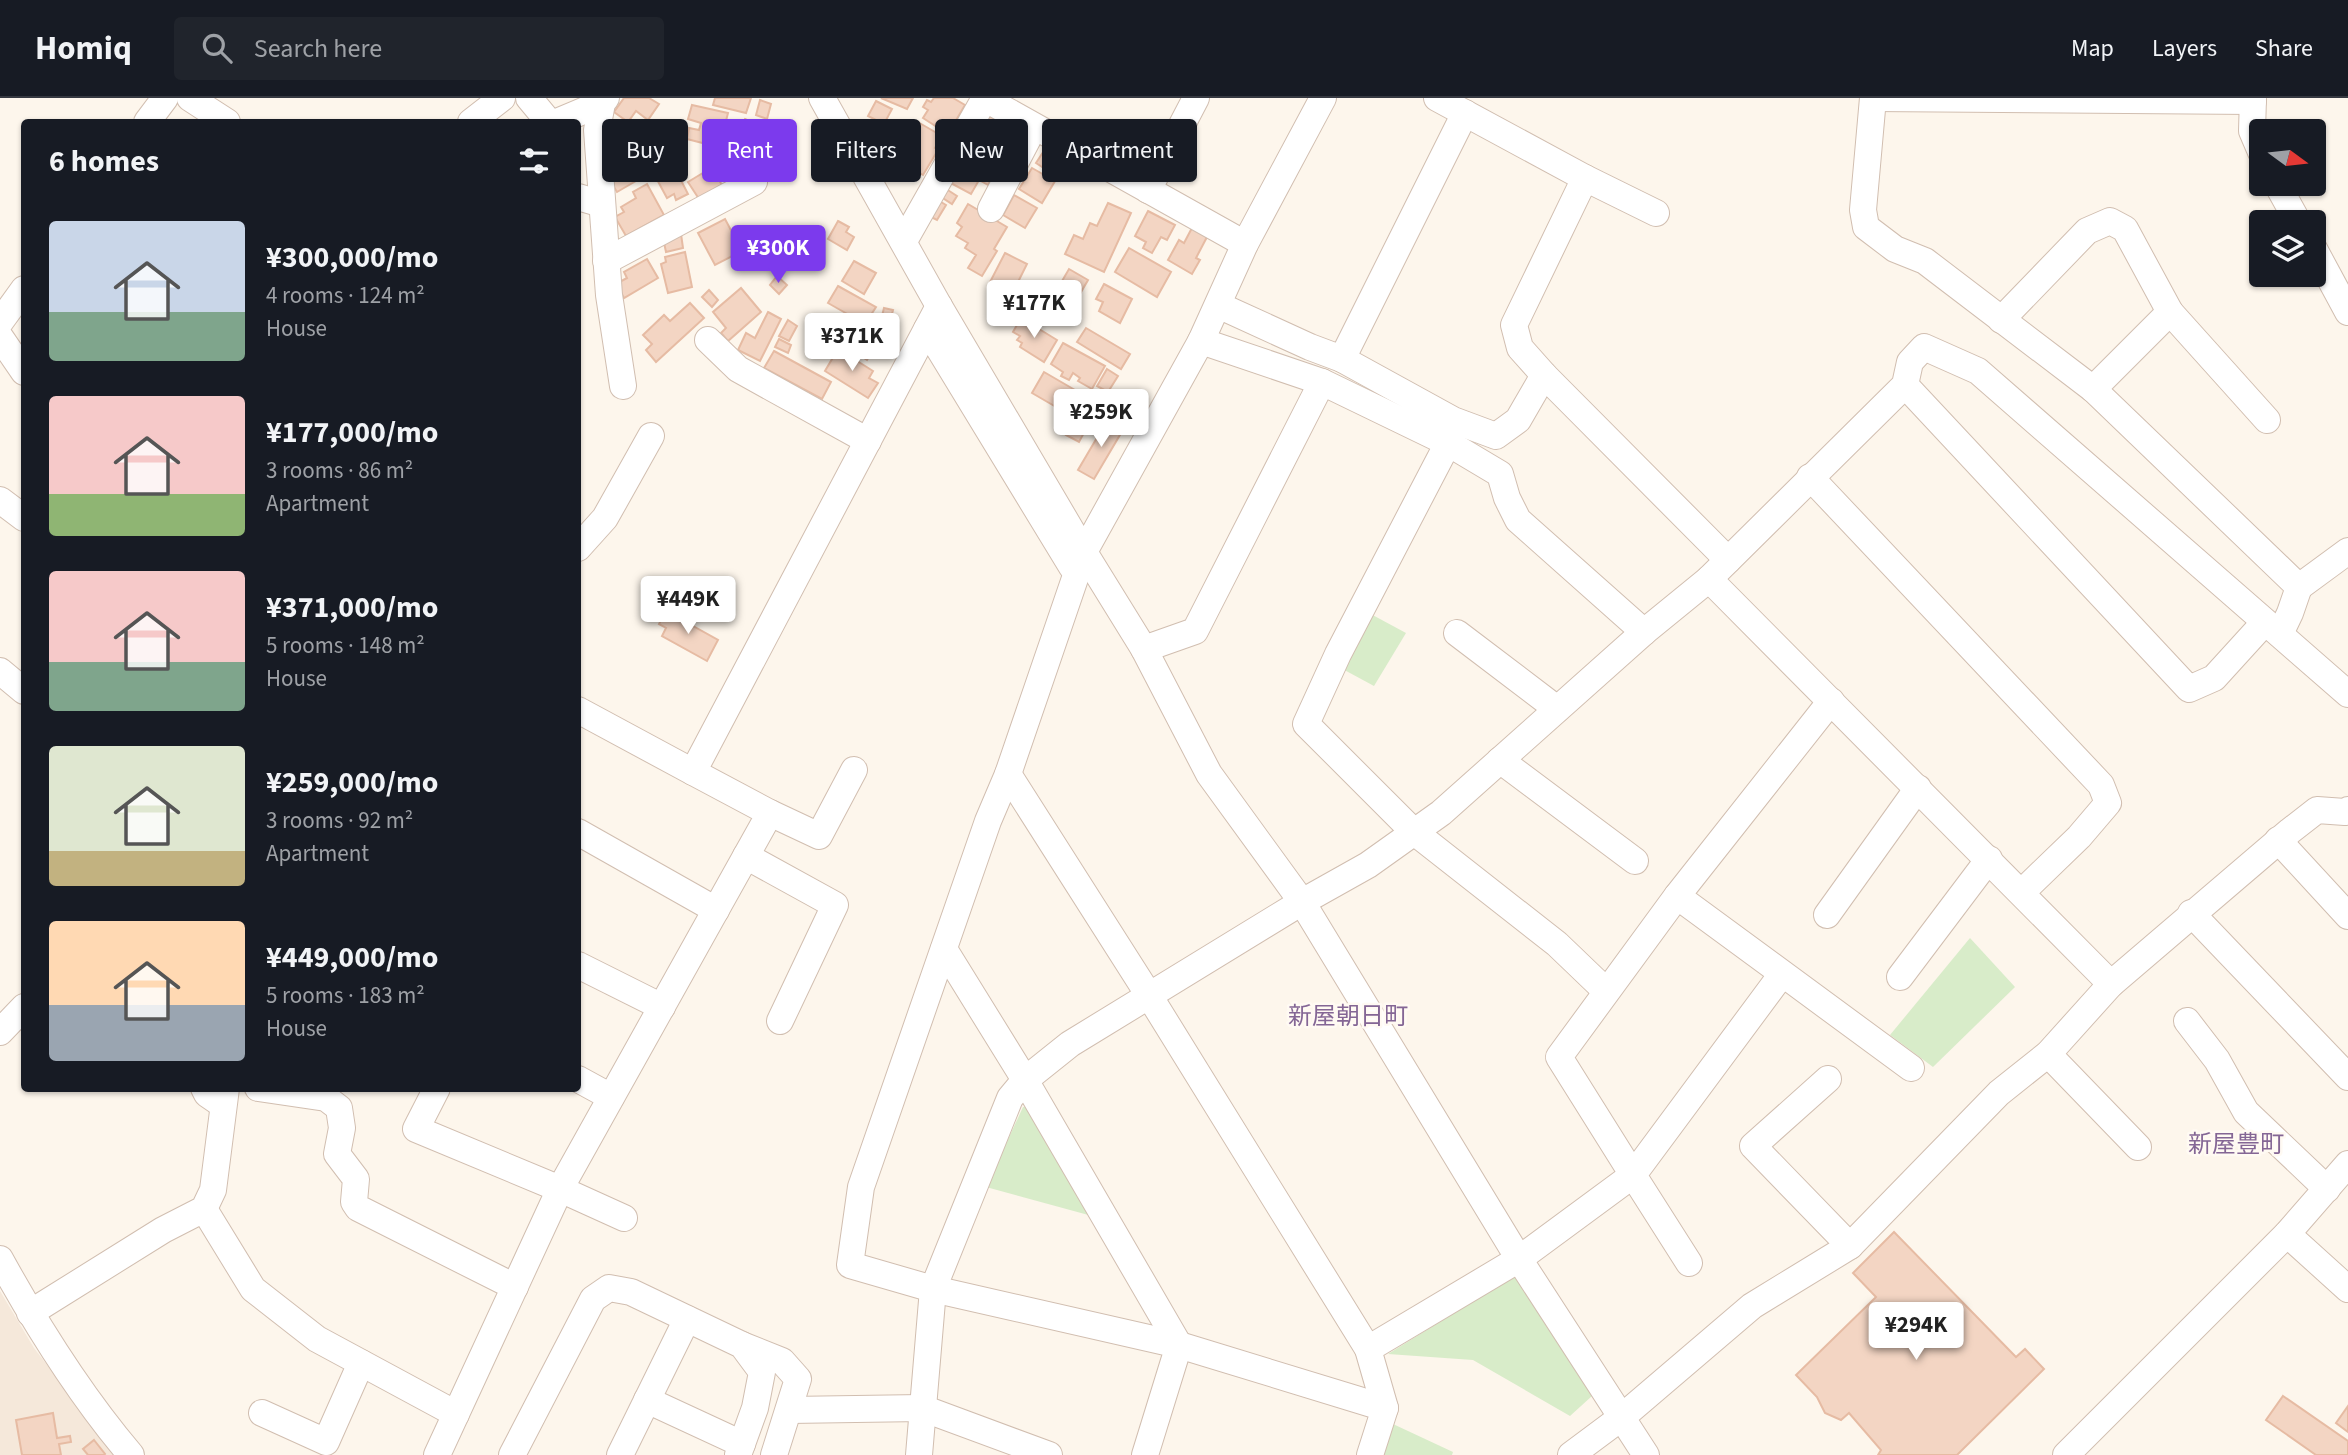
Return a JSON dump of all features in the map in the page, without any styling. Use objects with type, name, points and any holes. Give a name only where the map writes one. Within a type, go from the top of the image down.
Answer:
[{"type":"street","points":[[149,119],[165,98]]},
{"type":"street","points":[[190,98],[222,119]]},
{"type":"street","points":[[475,119],[502,98]]},
{"type":"street","points":[[529,98],[546,119]]},
{"type":"street","points":[[822,98],[904,241],[933,317],[1080,563],[1144,649],[1209,775],[1302,902],[1519,1259],[1646,1455]]},
{"type":"street","points":[[904,241],[985,98],[1245,244]]},
{"type":"street","points":[[1148,190],[1196,98]]},
{"type":"street","points":[[1324,98],[1245,244],[1200,341],[1080,563],[861,1187],[850,1265],[933,1289],[1179,1345],[1385,1408]]},
{"type":"street","points":[[1437,98],[1585,178],[1657,213]]},
{"type":"street","points":[[2252,119],[2253,100],[1872,98],[1863,210],[1866,228],[1895,249],[1925,261],[2093,389],[2298,587]]},
{"type":"street","points":[[565,119],[604,101]]},
{"type":"street","points":[[604,101],[597,130],[590,200],[607,261],[609,295],[623,386]]},
{"type":"street","points":[[1342,359],[1465,113]]},
{"type":"street","points":[[990,209],[1034,127]]},
{"type":"street","points":[[1585,178],[1514,325],[1520,348],[1719,570],[1831,701],[2111,984]]},
{"type":"street","points":[[607,261],[754,182]]},
{"type":"street","points":[[2001,320],[2087,231],[2110,221],[2125,229],[2170,312],[2267,420]]},
{"type":"street","points":[[2326,271],[2348,312]]},
{"type":"street","points":[[0,322],[21,293]]},
{"type":"street","points":[[1218,305],[1342,359],[1454,420],[1496,436],[1518,420],[1544,375]]},
{"type":"street","points":[[2093,389],[2170,312]]},
{"type":"street","points":[[693,772],[933,317]]},
{"type":"street","points":[[0,337],[21,368]]},
{"type":"street","points":[[708,340],[738,369],[868,441]]},
{"type":"street","points":[[1200,341],[1322,382],[1448,443],[1500,474],[1507,498],[1518,520],[1644,632]]},
{"type":"street","points":[[919,1455],[933,1289],[1004,1110],[1025,1080],[1070,1044],[1302,902],[1368,865],[1441,813],[1644,632],[1719,570],[1905,385],[1910,362],[1924,347],[1978,371],[2348,694]]},
{"type":"street","points":[[1144,649],[1195,631],[1322,382]]},
{"type":"street","points":[[1905,385],[2189,689],[2214,678],[2291,613],[2298,587],[2348,551]]},
{"type":"street","points":[[581,545],[605,518],[652,436]]},
{"type":"street","points":[[1448,443],[1338,654],[1306,724],[1413,831],[1557,944],[1606,991]]},
{"type":"street","points":[[1810,477],[2101,785],[2108,803],[2079,837],[2022,892]]},
{"type":"street","points":[[0,500],[21,516]]},
{"type":"street","points":[[1457,633],[1557,709]]},
{"type":"street","points":[[0,671],[21,688]]},
{"type":"street","points":[[1689,1263],[1559,1057],[1676,897],[1831,701]]},
{"type":"street","points":[[581,712],[770,813],[819,836],[854,770]]},
{"type":"street","points":[[1500,760],[1635,861]]},
{"type":"street","points":[[1008,774],[1368,1349],[1385,1408],[1370,1455]]},
{"type":"street","points":[[1827,915],[1918,788]]},
{"type":"street","points":[[1570,1455],[1622,1417],[1752,1306],[1850,1246],[1999,1093],[2048,1055],[2111,984],[2278,841],[2317,810],[2348,810]]},
{"type":"street","points":[[437,1455],[560,1189],[770,813]]},
{"type":"street","points":[[581,834],[716,910]]},
{"type":"street","points":[[2278,841],[2348,916]]},
{"type":"street","points":[[746,856],[835,905],[780,1021]]},
{"type":"street","points":[[1900,977],[1989,859]]},
{"type":"street","points":[[1676,897],[1911,1068]]},
{"type":"street","points":[[2191,914],[2348,1077]]},
{"type":"street","points":[[944,949],[1025,1080],[1179,1345],[1144,1455]]},
{"type":"street","points":[[581,966],[662,1007]]},
{"type":"street","points":[[1368,1349],[1519,1259],[1633,1175],[1782,974]]},
{"type":"street","points":[[0,1032],[21,1010]]},
{"type":"street","points":[[2187,1021],[2217,1060],[2246,1112],[2327,1189]]},
{"type":"street","points":[[2048,1055],[2138,1147]]},
{"type":"street","points":[[1828,1079],[1753,1146],[1850,1246]]},
{"type":"street","points":[[581,1081],[611,1097]]},
{"type":"street","points":[[285,1092],[326,1098],[339,1108],[342,1128],[337,1154],[356,1179],[354,1202],[358,1208],[515,1287]]},
{"type":"street","points":[[435,1092],[416,1129],[624,1218]]},
{"type":"street","points":[[30,1314],[163,1230],[204,1209],[213,1190],[218,1094]]},
{"type":"street","points":[[2067,1455],[2287,1234],[2348,1164]]},
{"type":"street","points":[[204,1209],[253,1289],[317,1339],[456,1414]]},
{"type":"street","points":[[2287,1234],[2348,1289]]},
{"type":"street","points":[[0,1259],[30,1314],[103,1421],[131,1455]]},
{"type":"street","points":[[512,1455],[593,1298],[609,1288],[631,1292],[782,1361],[797,1379],[774,1455]]},
{"type":"street","points":[[620,1455],[687,1319]]},
{"type":"street","points":[[647,1400],[740,1449],[755,1408],[762,1372],[742,1345]]},
{"type":"street","points":[[262,1413],[327,1442],[361,1363]]},
{"type":"street","points":[[789,1409],[922,1408],[1046,1455]]},
{"type":"shaded area","points":[[0,1291],[34,1348],[116,1455],[0,1455]]},
{"type":"green space","points":[[1367,612],[1406,633],[1374,686],[1337,666]]},
{"type":"green space","points":[[1970,938],[2015,987],[1933,1067],[1890,1035]]},
{"type":"green space","points":[[1032,1106],[1092,1216],[986,1187],[1023,1107]]},
{"type":"green space","points":[[1514,1276],[1592,1396],[1570,1416],[1473,1360],[1388,1354]]},
{"type":"green space","points":[[1393,1424],[1453,1452],[1452,1455],[1381,1455]]},
{"type":"building","points":[[624,98],[649,98],[659,104],[649,119],[636,111],[630,119],[624,119],[614,112]]},
{"type":"building","points":[[715,98],[751,98],[746,113],[713,105]]},
{"type":"building","points":[[881,98],[913,98],[907,109]]},
{"type":"building","points":[[934,98],[953,98],[965,105],[957,119],[935,119],[935,126],[923,118],[928,110],[923,107],[927,100],[931,102]]},
{"type":"building","points":[[760,100],[771,104],[767,119],[756,115]]},
{"type":"building","points":[[876,101],[892,109],[887,119],[868,116]]},
{"type":"building","points":[[692,105],[728,113],[726,119],[702,119],[702,143],[688,139],[689,128],[699,130],[701,123],[688,119]]},
{"type":"building","points":[[991,108],[1010,119],[982,119]]},
{"type":"building","points":[[921,124],[935,132],[935,155],[923,175]]},
{"type":"building","points":[[1042,154],[1042,167],[1036,163]]},
{"type":"building","points":[[1032,168],[1042,174],[1042,182],[1054,182],[1042,203],[1019,189],[1023,182],[1028,182]]},
{"type":"building","points":[[702,173],[702,182],[720,182],[722,185],[699,199],[688,182]]},
{"type":"building","points":[[611,182],[634,182],[617,192]]},
{"type":"building","points":[[658,182],[682,182],[688,194],[676,200],[674,194],[667,198]]},
{"type":"building","points":[[949,182],[978,182],[971,194]]},
{"type":"building","points":[[647,184],[664,215],[626,236],[615,217],[624,212],[621,207],[636,198],[633,192]]},
{"type":"building","points":[[940,185],[957,196],[952,204],[935,193]]},
{"type":"building","points":[[1014,195],[1037,208],[1025,228],[1003,215]]},
{"type":"building","points":[[936,199],[946,205],[937,220],[927,215]]},
{"type":"building","points":[[1108,203],[1131,213],[1104,272],[1065,254],[1074,235],[1083,239],[1090,223],[1097,226]]},
{"type":"building","points":[[968,204],[1007,227],[982,276],[968,268],[976,255],[965,248],[968,243],[956,236],[962,227],[957,223]]},
{"type":"building","points":[[1148,211],[1175,225],[1167,240],[1161,237],[1152,253],[1143,248],[1146,242],[1135,236]]},
{"type":"building","points":[[725,219],[742,251],[715,265],[698,233]]},
{"type":"building","points":[[838,221],[849,227],[846,232],[854,237],[847,250],[828,239]]},
{"type":"building","points":[[1193,226],[1208,235],[1196,258],[1200,260],[1192,274],[1168,260],[1179,240],[1184,243]]},
{"type":"building","points":[[681,234],[683,248],[666,252],[663,238]]},
{"type":"building","points":[[1129,248],[1171,272],[1157,297],[1115,272]]},
{"type":"building","points":[[685,252],[692,287],[668,293],[661,264],[666,262],[665,257]]},
{"type":"building","points":[[1005,253],[1027,264],[1011,296],[989,284]]},
{"type":"building","points":[[647,259],[658,278],[624,298],[616,284],[627,278],[624,272]]},
{"type":"building","points":[[854,261],[876,273],[864,294],[842,281]]},
{"type":"building","points":[[1069,269],[1088,280],[1066,318],[1047,307]]},
{"type":"building","points":[[777,276],[787,285],[779,294],[770,285]]},
{"type":"building","points":[[1104,284],[1132,299],[1120,323],[1099,311],[1103,302],[1096,299]]},
{"type":"building","points":[[838,286],[876,307],[865,324],[828,303]]},
{"type":"building","points":[[741,288],[761,312],[728,341],[721,333],[726,328],[713,312]]},
{"type":"building","points":[[709,290],[718,300],[712,307],[702,297]]},
{"type":"building","points":[[690,303],[704,318],[656,362],[646,350],[652,344],[643,335],[664,315],[670,321]]},
{"type":"building","points":[[884,308],[893,310],[891,318],[882,316]]},
{"type":"building","points":[[768,312],[781,319],[760,361],[738,350],[746,333],[755,338]]},
{"type":"building","points":[[1021,318],[1057,340],[1044,362],[1020,347],[1022,343],[1017,340],[1020,336],[1013,332]]},
{"type":"building","points":[[788,320],[797,326],[789,341],[779,336]]},
{"type":"building","points":[[845,320],[879,341],[867,360],[833,339]]},
{"type":"building","points":[[1086,328],[1130,354],[1121,369],[1077,342]]},
{"type":"building","points":[[779,339],[791,345],[788,353],[775,347]]},
{"type":"building","points":[[1063,343],[1105,366],[1092,389],[1078,381],[1080,378],[1073,373],[1069,380],[1061,376],[1063,372],[1051,364]]},
{"type":"building","points":[[838,349],[873,371],[869,378],[878,383],[868,398],[825,371]]},
{"type":"building","points":[[774,351],[831,382],[822,399],[764,368]]},
{"type":"building","points":[[1107,369],[1118,376],[1108,392],[1097,386]]},
{"type":"building","points":[[1044,372],[1075,390],[1063,411],[1032,393]]},
{"type":"building","points":[[1083,397],[1099,405],[1079,442],[1066,435],[1074,420],[1067,417],[1071,410],[1075,412]]},
{"type":"building","points":[[1108,419],[1124,428],[1094,479],[1078,470]]},
{"type":"building","points":[[666,611],[718,640],[707,661],[662,636],[666,628],[659,624]]},
{"type":"building","points":[[1894,1232],[2016,1357],[2025,1349],[2044,1369],[1957,1455],[1878,1455],[1881,1450],[1849,1413],[1841,1420],[1825,1413],[1817,1397],[1796,1375],[1876,1297],[1853,1273]]},
{"type":"building","points":[[2283,1396],[2348,1441],[2348,1455],[2316,1455],[2266,1420]]},
{"type":"building","points":[[2348,1406],[2348,1432],[2336,1423]]},
{"type":"building","points":[[53,1413],[57,1438],[70,1436],[71,1442],[59,1444],[61,1455],[22,1455],[16,1420]]},
{"type":"building","points":[[94,1440],[104,1455],[88,1455],[83,1449]]},
{"type":"district","name":"新屋朝日町","points":[[1348,1016]]},
{"type":"district","name":"新屋豊町","points":[[2236,1144]]}]
